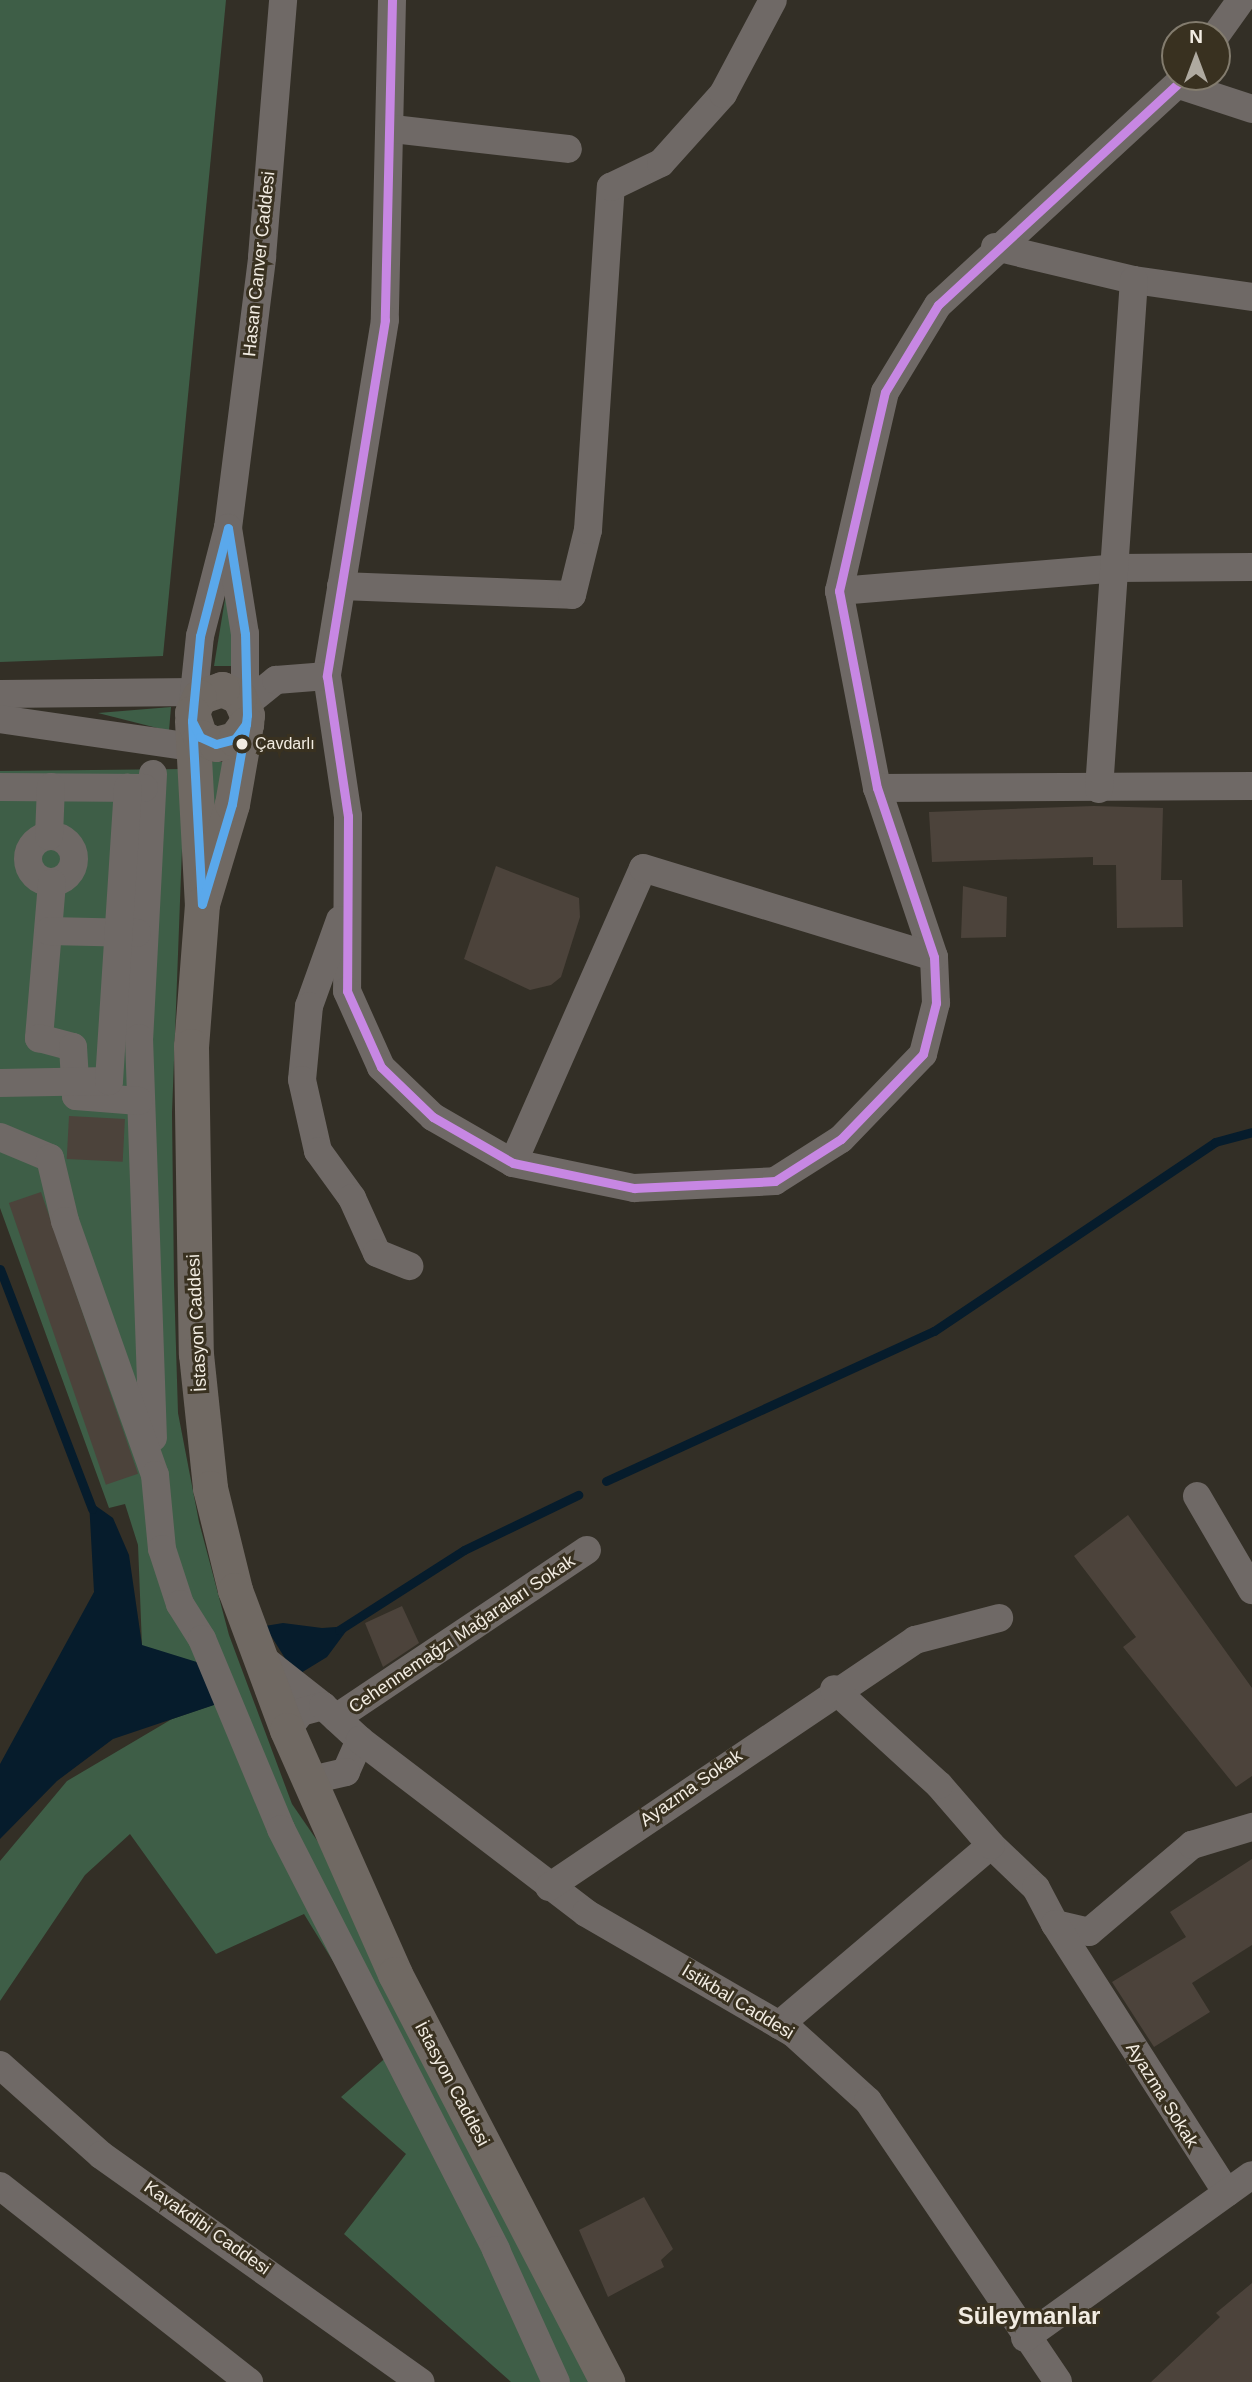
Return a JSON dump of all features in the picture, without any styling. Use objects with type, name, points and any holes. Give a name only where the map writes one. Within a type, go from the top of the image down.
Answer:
[{"type":"main road","points":[[192,718],[200,737],[216,744],[235,739],[245,715]]},
{"type":"main road","name":"İstasyon Caddesi","points":[[202,904],[232,804],[245,715]]},
{"type":"main road","name":"İstasyon Caddesi","points":[[192,718],[202,904],[191,1046],[196,1354],[210,1488],[257,1654],[287,1730]]},
{"type":"main road","points":[[287,1730],[312,1780]]},
{"type":"main road","name":"İstasyon Caddesi","points":[[312,1780],[395,1975],[607,2382]]},
{"type":"street","name":"Hasan Canver Caddesi","points":[[192,718],[200,636],[228,528],[262,257],[284,0]]},
{"type":"street","points":[[392,0],[393,129],[385,320],[327,676],[348,816],[347,991],[381,1067],[433,1117],[513,1163],[634,1188],[775,1181],[841,1139],[923,1054],[936,1003],[934,957],[877,788],[839,591],[885,392],[938,305],[995,247],[1171,91]]},
{"type":"street","points":[[341,586],[572,595],[588,530],[611,187],[661,163],[723,94],[773,0]]},
{"type":"street","points":[[1226,21],[1241,0]]},
{"type":"street","points":[[1207,91],[1252,109]]},
{"type":"street","points":[[393,129],[568,149]]},
{"type":"street","points":[[995,247],[1134,280],[1252,297]]},
{"type":"street","points":[[1099,789],[1134,280]]},
{"type":"street","name":"Hasan Canver Caddesi","points":[[228,528],[245,634],[245,715]]},
{"type":"street","points":[[839,591],[1116,568],[1252,567]]},
{"type":"street","points":[[245,715],[275,680],[327,676]]},
{"type":"street","points":[[0,694],[192,718]]},
{"type":"street","points":[[0,719],[192,718]]},
{"type":"street","points":[[0,787],[145,784]]},
{"type":"street","points":[[0,1083],[109,1081],[118,933],[145,784]]},
{"type":"street","points":[[145,784],[147,933],[139,1101],[157,1494],[171,1579],[281,1829],[556,2382]]},
{"type":"street","points":[[877,788],[1099,789],[1252,786]]},
{"type":"street","points":[[51,787],[49,836],[71,846],[75,860],[69,875],[52,883],[39,1038],[73,1047],[71,1080],[76,1096],[139,1101]]},
{"type":"street","points":[[513,1163],[643,868],[934,957]]},
{"type":"street","points":[[347,897],[309,1006],[302,1080],[318,1152],[352,1198],[377,1253],[409,1266]]},
{"type":"street","points":[[49,931],[147,933]]},
{"type":"street","points":[[0,1137],[50,1158],[157,1494]]},
{"type":"street","points":[[1197,1496],[1252,1590]]},
{"type":"street","name":"Cehennemağzı Mağaraları Sokak","points":[[330,1712],[587,1550]]},
{"type":"street","name":"Ayazma Sokak","points":[[549,1887],[834,1689],[915,1640],[999,1618]]},
{"type":"street","name":"İstikbal Caddesi","points":[[257,1654],[330,1712],[360,1740],[549,1887],[779,2025],[868,2101],[1058,2382]]},
{"type":"street","name":"Ayazma Sokak","points":[[834,1689],[939,1785],[991,1845],[1036,1888],[1055,1924],[1227,2193]]},
{"type":"street","points":[[287,1730],[301,1712],[330,1712]]},
{"type":"street","points":[[312,1780],[346,1772],[360,1740]]},
{"type":"street","points":[[1055,1924],[1089,1932],[1192,1845],[1252,1827]]},
{"type":"street","points":[[779,2025],[991,1845]]},
{"type":"street","name":"Kavakdibi Caddesi","points":[[0,2065],[101,2155],[421,2382]]},
{"type":"street","points":[[1026,2338],[1252,2175]]},
{"type":"street","points":[[0,2186],[249,2382]]},
{"type":"green space","points":[[0,0],[226,0],[163,656],[0,662]]},
{"type":"green space","points":[[226,593],[236,666],[214,666]]},
{"type":"green space","points":[[171,707],[169,731],[98,713]]},
{"type":"green space","points":[[205,762],[229,762],[211,852]]},
{"type":"green space","points":[[185,769],[172,1113],[174,1282],[178,1413],[199,1522],[229,1635],[292,1804],[325,1852],[599,2382],[511,2382],[344,2234],[406,2154],[341,2097],[390,2054],[304,1914],[216,1954],[130,1834],[85,1875],[0,2001],[0,1861],[67,1781],[172,1719],[216,1704],[142,1646],[138,1545],[125,1504],[109,1508],[0,1208],[0,771]]},
{"type":"water","points":[[89,1501],[113,1518],[129,1555],[142,1645],[200,1663],[217,1704],[113,1739],[57,1781],[0,1839],[0,1764],[94,1592]]},
{"type":"water","points":[[283,1623],[322,1628],[350,1626],[327,1657],[296,1676],[265,1626]]},
{"type":"building","points":[[1094,806],[1163,808],[1161,880],[1182,880],[1183,927],[1117,928],[1116,865],[1093,865],[1093,857],[932,862],[929,812]]},
{"type":"building","points":[[496,866],[579,898],[580,917],[561,977],[551,985],[530,990],[464,959]]},
{"type":"building","points":[[963,886],[1007,897],[1006,937],[961,938]]},
{"type":"building","points":[[69,1116],[125,1119],[123,1162],[67,1159]]},
{"type":"building","points":[[41,1192],[138,1474],[106,1485],[9,1203]]},
{"type":"building","points":[[1128,1515],[1252,1688],[1252,1776],[1236,1787],[1123,1647],[1136,1637],[1074,1556]]},
{"type":"building","points":[[402,1606],[419,1643],[383,1667],[365,1623]]},
{"type":"building","points":[[1252,1859],[1252,1945],[1192,1983],[1210,2012],[1154,2047],[1112,1982],[1186,1937],[1170,1912]]},
{"type":"building","points":[[644,2197],[673,2249],[661,2260],[664,2267],[608,2297],[579,2230]]},
{"type":"building","points":[[1252,2283],[1252,2382],[1151,2382],[1220,2317],[1216,2313]]},
{"type":"waterway","points":[[606,1481],[934,1331],[1215,1142],[1252,1132]]},
{"type":"waterway","points":[[0,1269],[92,1509]]},
{"type":"waterway","points":[[339,1630],[464,1550],[578,1495]]},
{"type":"transit line","points":[[392,0],[385,320],[327,676],[348,816],[347,991],[381,1067],[433,1117],[513,1163],[634,1188],[775,1181],[841,1139],[923,1054],[936,1003],[934,957],[877,788],[839,591],[885,392],[938,305],[1170,91]]},
{"type":"transit line","points":[[192,721],[202,904],[232,804],[246,724],[247,715],[245,634],[228,528],[200,636],[192,721],[200,737],[216,744],[235,739],[246,724]]},
{"type":"place","name":"Çavdarlı","points":[[242,744]]},
{"type":"district","name":"Süleymanlar","points":[[1029,2316]]}]
